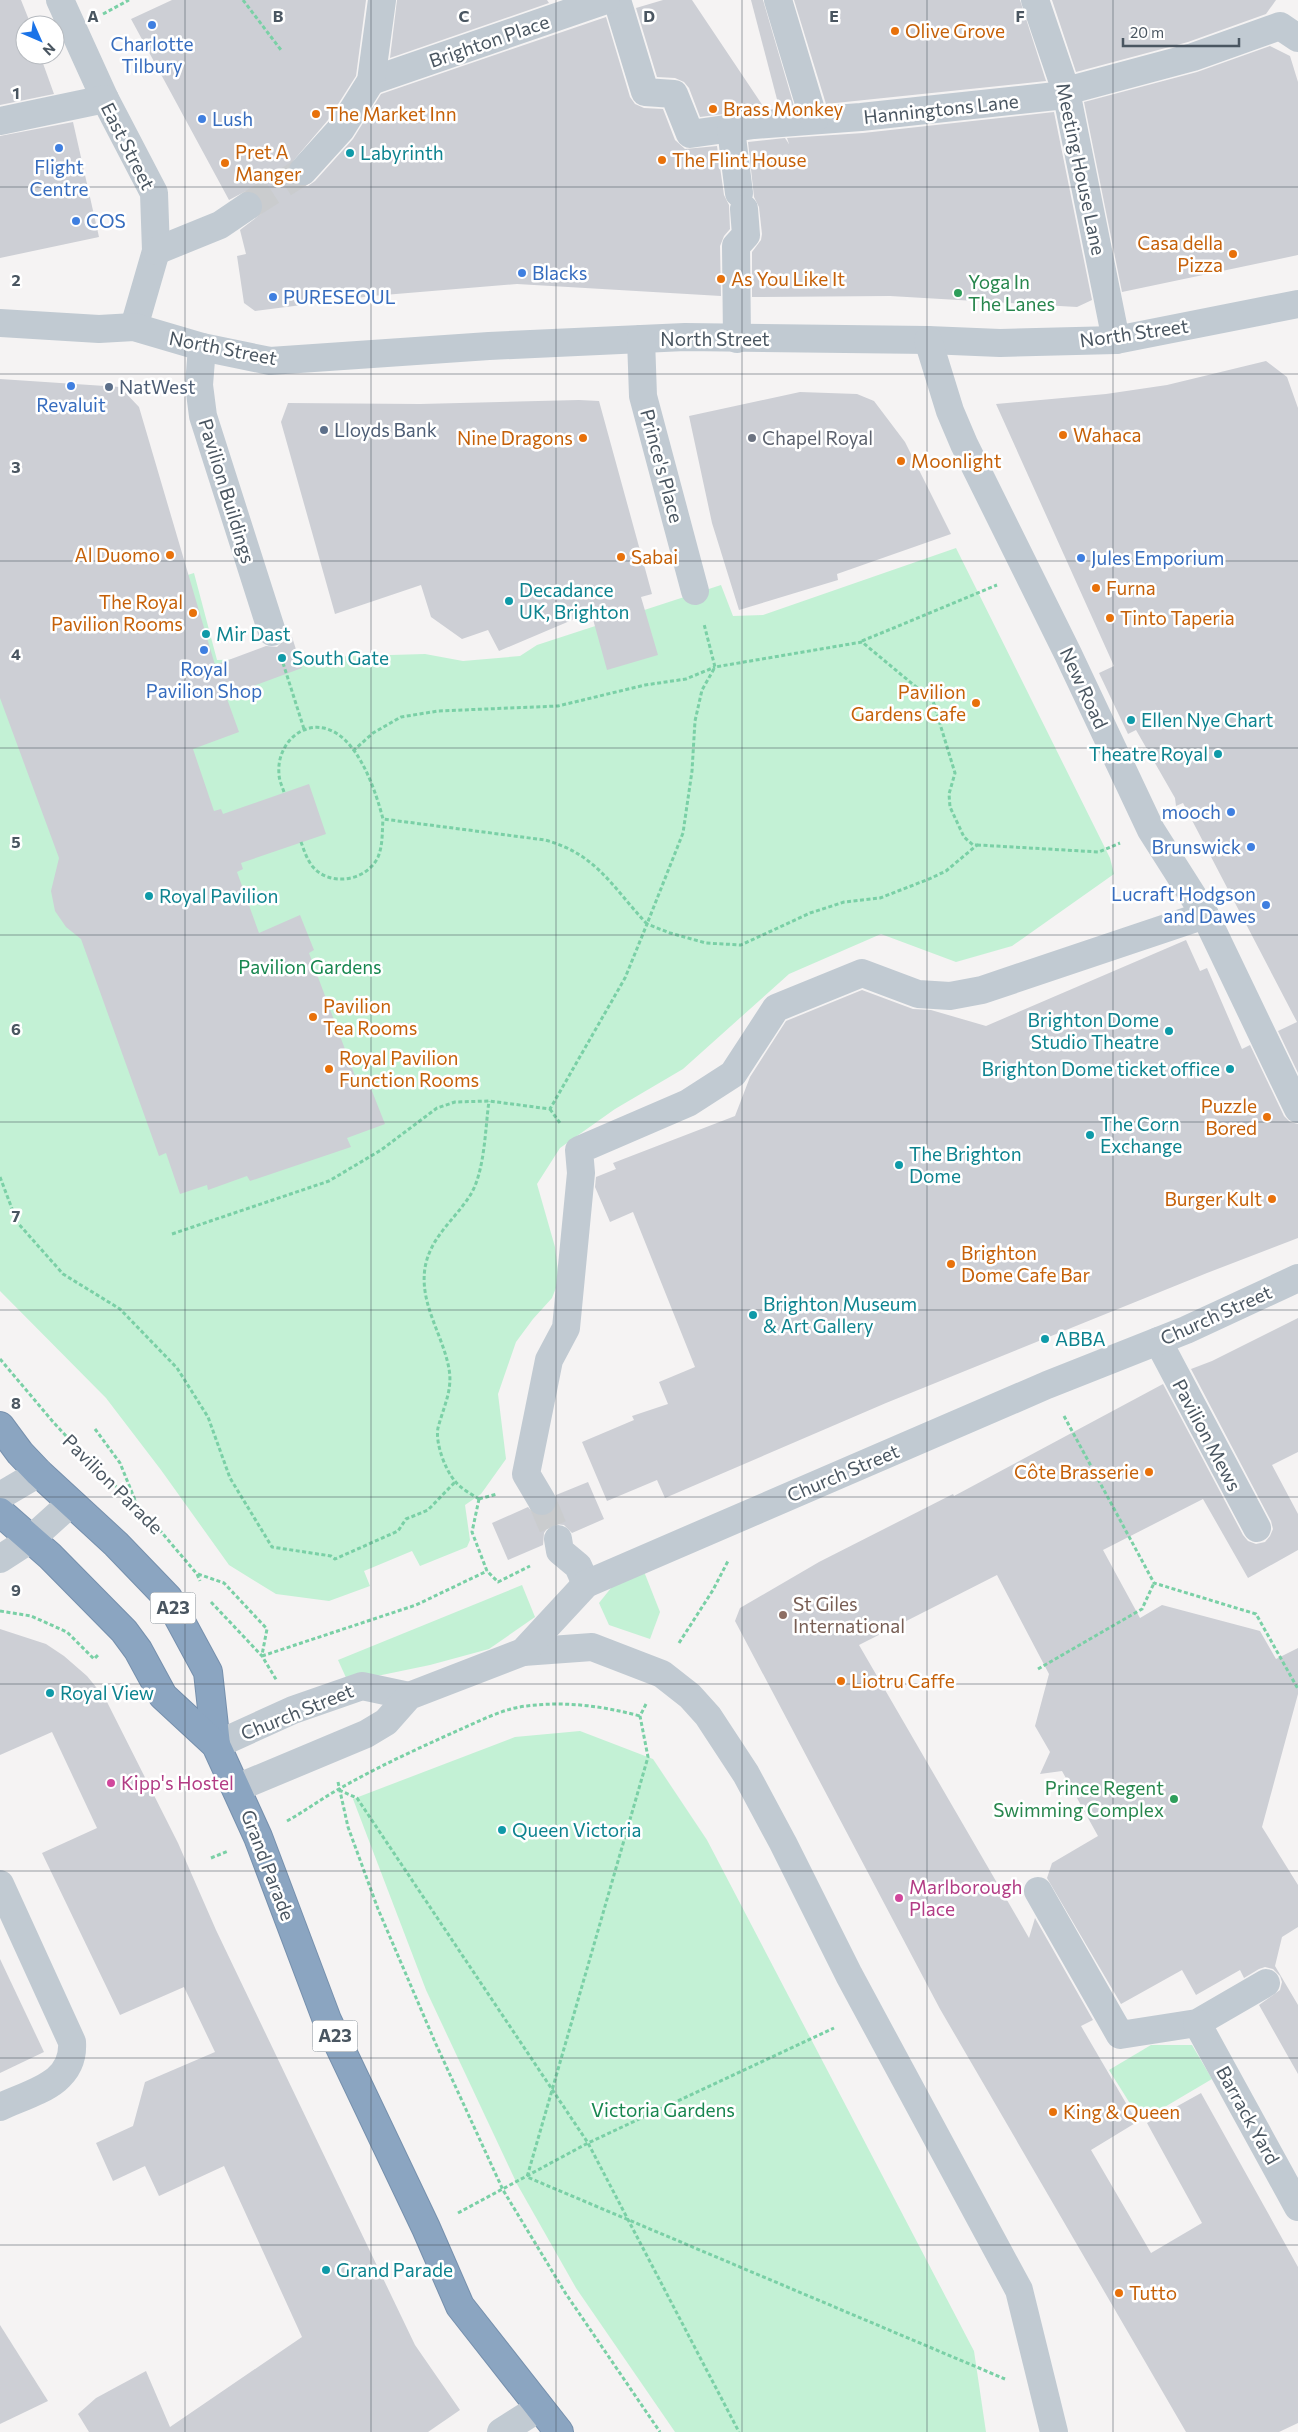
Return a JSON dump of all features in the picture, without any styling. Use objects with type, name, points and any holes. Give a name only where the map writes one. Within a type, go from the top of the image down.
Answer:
[{"type":"highway","name":"A23","points":[[0,1426],[20,1453],[71,1503]]},
{"type":"highway","name":"Grand Parade","points":[[71,1503],[116,1544],[168,1598],[208,1672],[216,1745],[258,1837],[327,2020],[426,2228],[460,2306],[559,2432]]},
{"type":"highway","name":"A23","points":[[0,1512],[31,1539]]},
{"type":"highway","name":"Grand Parade","points":[[31,1539],[124,1631],[138,1650],[163,1696],[216,1745]]},
{"type":"street","name":"East Street","points":[[60,0],[105,99],[154,193],[156,251],[134,327]]},
{"type":"street","points":[[303,172],[341,129],[371,81],[382,0]]},
{"type":"street","name":"Brighton Place","points":[[371,81],[606,0]]},
{"type":"street","name":"Hanningtons Lane","points":[[617,0],[645,92],[674,94],[690,134],[1056,96],[1066,91],[1193,57],[1280,26],[1298,38]]},
{"type":"street","points":[[778,0],[814,120]]},
{"type":"street","name":"Meeting House Lane","points":[[1036,0],[1066,91],[1116,340]]},
{"type":"street","points":[[0,121],[105,99]]},
{"type":"street","points":[[731,129],[746,234],[736,246],[737,339]]},
{"type":"street","points":[[156,251],[220,224],[248,206]]},
{"type":"street","name":"North Street","points":[[0,323],[99,329],[134,327],[202,347],[270,361],[489,346],[685,337],[1036,343],[1116,340],[1298,304]]},
{"type":"street","name":"Prince's Place","points":[[641,340],[643,396],[695,591]]},
{"type":"street","name":"New Road","points":[[928,340],[950,411],[1151,830],[1205,915],[1298,1109]]},
{"type":"street","name":"Pavilion Buildings","points":[[202,347],[199,384],[203,416],[272,632]]},
{"type":"street","points":[[542,1501],[526,1474],[550,1360],[566,1328],[581,1173],[578,1150],[688,1104],[733,1074],[776,1008],[862,973],[918,994],[950,996],[982,990],[1205,915]]},
{"type":"street","name":"Church Street","points":[[237,1788],[366,1734],[386,1722],[408,1696],[523,1652],[586,1584],[1047,1385],[1186,1330],[1298,1278]]},
{"type":"street","name":"Pavilion Mews","points":[[1158,1341],[1257,1528]]},
{"type":"street","points":[[0,1496],[40,1473]]},
{"type":"street","points":[[0,1559],[31,1539],[71,1503]]},
{"type":"street","points":[[559,1545],[578,1566],[586,1584]]},
{"type":"street","points":[[523,1652],[592,1647],[662,1674],[690,1696],[708,1716],[756,1792],[849,1975],[1019,2290],[1054,2432]]},
{"type":"street","name":"Church Street","points":[[216,1745],[293,1710],[362,1686],[408,1696]]},
{"type":"street","points":[[0,1884],[72,2042],[73,2054],[64,2074],[56,2081],[0,2108]]},
{"type":"street","points":[[1038,1891],[1120,2035],[1197,2023],[1266,1983]]},
{"type":"street","name":"Barrack Yard","points":[[1197,2023],[1298,2207]]},
{"type":"street","points":[[501,2432],[539,2408]]},
{"type":"path","points":[[243,0],[281,50]]},
{"type":"path","points":[[353,751],[373,733],[401,717],[438,711],[490,707],[558,706],[645,685],[686,679],[716,667],[862,642],[1027,572]]},
{"type":"path","points":[[172,1234],[329,1181],[381,1150],[438,1108],[455,1102],[489,1101],[550,1109],[625,978],[683,833],[692,771],[695,721],[702,690],[716,667],[695,591]]},
{"type":"path","points":[[862,642],[933,701],[955,773],[949,794],[950,807],[964,837],[973,845],[1099,852],[1151,830]]},
{"type":"path","points":[[288,679],[304,729]]},
{"type":"path","points":[[284,792],[278,776],[280,757],[291,736],[304,729],[319,727],[331,730],[342,737],[369,778],[382,819],[383,838],[376,860],[364,873],[351,878],[335,878],[320,873],[308,861],[301,842]]},
{"type":"path","points":[[382,819],[545,840],[571,848],[590,861],[608,878],[647,924],[670,934],[706,943],[742,944],[754,941],[810,913],[844,902],[880,898],[946,871],[977,846]]},
{"type":"path","points":[[489,1101],[476,1182],[469,1198],[438,1234],[426,1265],[425,1284],[428,1304],[450,1370],[450,1385],[436,1435],[455,1482],[479,1499],[472,1532],[487,1571],[498,1582],[559,1545]]},
{"type":"path","points":[[0,1178],[17,1222],[64,1274],[120,1310],[176,1368],[208,1417],[230,1478],[272,1547],[331,1556],[335,1559],[398,1531],[406,1519],[428,1510],[455,1482]]},
{"type":"path","name":"Pavilion Parade","points":[[0,1359],[54,1423],[105,1478],[136,1501],[197,1574],[201,1582]]},
{"type":"path","points":[[1047,1385],[1154,1583],[1256,1614],[1298,1689]]},
{"type":"path","points":[[95,1429],[120,1463],[136,1501]]},
{"type":"path","points":[[675,1649],[713,1590],[731,1557]]},
{"type":"path","points":[[262,1656],[416,1605],[487,1571]]},
{"type":"path","points":[[197,1574],[224,1583],[267,1630],[262,1656]]},
{"type":"path","points":[[1038,1669],[1142,1609],[1154,1583]]},
{"type":"path","points":[[209,1599],[262,1656]]},
{"type":"path","points":[[0,1611],[31,1616],[67,1632],[94,1659]]},
{"type":"path","points":[[308,1810],[338,1790],[437,1740],[479,1722],[525,1706],[567,1702],[604,1706],[640,1716],[648,1757],[527,2177]]},
{"type":"path","points":[[338,1790],[357,1798],[588,2143],[630,2220],[739,2432]]},
{"type":"path","points":[[338,1790],[348,1827],[378,1909],[435,2042],[503,2190],[566,2294],[660,2432]]},
{"type":"path","points":[[503,2190],[588,2143],[834,2028]]},
{"type":"path","points":[[527,2177],[1006,2379]]},
{"type":"green space","name":"Pavilion Gardens","points":[[956,548],[1110,858],[1114,874],[1012,946],[956,962],[881,934],[789,974],[683,1069],[615,1109],[560,1148],[537,1184],[555,1247],[559,1280],[552,1298],[516,1342],[498,1394],[506,1459],[481,1494],[465,1505],[470,1540],[467,1547],[420,1566],[412,1551],[364,1571],[370,1586],[329,1601],[276,1594],[229,1565],[161,1470],[106,1398],[0,1291],[0,634],[194,573],[217,660],[425,654],[463,661],[520,656],[537,645],[721,585],[733,616],[763,615]]},
{"type":"green space","points":[[643,1569],[660,1612],[650,1639],[609,1625],[599,1603],[615,1583]]},
{"type":"green space","points":[[522,1585],[535,1617],[489,1649],[430,1665],[348,1682],[338,1660]]},
{"type":"green space","name":"Victoria Gardens","points":[[580,1731],[653,1759],[707,1840],[974,2351],[986,2432],[675,2432],[576,2288],[517,2184],[426,1990],[353,1799],[515,1737]]},
{"type":"green space","points":[[1151,2045],[1192,2045],[1212,2079],[1141,2121],[1109,2070]]},
{"type":"building","points":[[0,0],[21,0],[27,15],[15,15],[15,65],[44,65],[54,94],[0,105]]},
{"type":"building","points":[[172,0],[366,0],[356,76],[328,120],[288,167],[288,176],[293,183],[300,186],[308,186],[315,181],[353,139],[381,94],[606,17],[630,97],[635,104],[644,108],[663,109],[675,140],[685,149],[717,146],[724,195],[729,205],[730,229],[724,236],[720,246],[721,296],[517,284],[372,296],[255,311],[244,303],[237,256],[246,254],[240,230],[262,213],[264,205],[261,198],[254,192],[246,191],[229,200],[131,19]]},
{"type":"building","points":[[397,0],[547,0],[549,3],[390,58]]},
{"type":"building","points":[[663,0],[692,0],[765,109],[700,117],[689,88],[684,82],[675,78],[657,77],[636,8]]},
{"type":"building","points":[[751,0],[763,0],[794,106],[779,107]]},
{"type":"building","points":[[794,0],[1020,0],[1046,81],[826,104]]},
{"type":"building","points":[[1052,0],[1276,0],[1266,14],[1188,42],[1076,72]]},
{"type":"building","points":[[1270,46],[1290,56],[1298,82],[1298,255],[1122,292],[1084,102],[1197,72]]},
{"type":"building","points":[[1054,112],[1092,300],[1077,307],[890,296],[752,297],[752,252],[761,240],[762,234],[759,207],[754,197],[748,142],[785,138],[789,144],[787,138],[863,133]]},
{"type":"building","points":[[73,122],[99,237],[0,258],[0,136]]},
{"type":"building","points":[[1266,361],[1287,377],[1298,408],[1298,1073],[1278,1031],[1297,1022],[1183,803],[1176,806],[1175,798],[1136,730],[1128,734],[1099,673],[1114,666],[996,404],[1106,394],[1167,385]]},
{"type":"building","name":"Royal Pavilion","points":[[0,379],[120,387],[139,407],[215,665],[266,646],[277,647],[285,639],[292,637],[302,668],[226,696],[239,732],[193,749],[214,811],[221,809],[223,814],[309,784],[326,834],[241,863],[243,869],[237,872],[259,933],[300,915],[314,950],[309,953],[355,1076],[366,1076],[385,1124],[347,1138],[351,1147],[250,1181],[247,1176],[208,1190],[207,1185],[180,1194],[166,1153],[159,1156],[81,939],[66,927],[55,911],[51,891],[59,858],[0,698]]},
{"type":"building","points":[[800,392],[857,394],[874,401],[905,442],[951,534],[837,574],[838,580],[739,610],[712,523],[689,416]]},
{"type":"building","points":[[599,401],[652,594],[641,597],[658,655],[607,670],[591,612],[499,651],[488,630],[462,639],[431,617],[421,585],[335,614],[281,422],[288,403],[420,404]]},
{"type":"building","points":[[1186,940],[1200,971],[1207,968],[1242,1049],[1250,1045],[1284,1116],[1290,1122],[1298,1124],[1298,1238],[886,1403],[665,1498],[657,1480],[607,1501],[582,1442],[634,1420],[632,1416],[668,1404],[659,1382],[695,1367],[633,1212],[610,1222],[595,1187],[596,1177],[616,1169],[613,1163],[735,1116],[750,1077],[786,1021],[862,990],[913,1009],[931,1010],[986,1026]]},
{"type":"building","points":[[1298,1318],[1298,1452],[1272,1465],[1298,1514],[1298,1550],[1248,1578],[1203,1499],[1103,1550],[1140,1618],[1162,1605],[1260,1631],[1276,1659],[1298,1648],[1298,1694],[1262,1827],[1298,1885],[1298,1927],[1282,1937],[1275,1966],[1298,2005],[1298,2074],[1259,2005],[1280,1990],[1282,1982],[1280,1976],[1273,1969],[1265,1967],[1244,1978],[1240,1970],[1196,1995],[1182,1970],[1121,2004],[1047,1878],[1052,1863],[1098,1836],[1062,1771],[1040,1774],[1050,1752],[1035,1726],[1049,1674],[997,1575],[859,1645],[1029,1938],[1035,1918],[1093,2020],[1081,2026],[1137,2122],[1091,2150],[1151,2253],[1202,2223],[1147,2123],[1201,2093],[1298,2267],[1298,2423],[1279,2432],[1186,2432],[940,2009],[735,1621],[740,1608],[819,1562],[953,1494],[954,1496],[1163,1384],[1243,1535],[1248,1541],[1256,1544],[1265,1542],[1273,1529],[1271,1521],[1191,1369],[1212,1361]]},
{"type":"building","points":[[588,1482],[604,1519],[572,1533],[564,1525],[555,1524],[548,1527],[544,1533],[543,1545],[508,1560],[492,1523],[528,1507],[535,1515],[542,1517],[550,1515],[556,1508],[556,1495]]},
{"type":"building","points":[[0,1629],[46,1644],[64,1656],[87,1676],[105,1698],[178,1843],[216,1930],[415,2345],[460,2410],[428,2432],[89,2432],[78,2414],[96,2398],[146,2371],[170,2427],[302,2337],[224,2166],[159,2196],[145,2166],[113,2181],[96,2143],[133,2126],[145,2082],[215,2052],[184,1987],[120,2015],[42,1853],[97,1828],[52,1732],[0,1755]]},
{"type":"building","points":[[0,1959],[44,2052],[0,2073]]},
{"type":"building","points":[[0,2325],[48,2401],[0,2424]]},
{"type":"tunnel","points":[[248,206],[303,171]]},
{"type":"tunnel","points":[[542,1501],[558,1539]]},
{"type":"place","name":"Charlotte Tilbury","points":[[152,25]]},
{"type":"place","name":"Olive Grove","points":[[895,31]]},
{"type":"place","name":"Brass Monkey","points":[[713,109]]},
{"type":"place","name":"The Market Inn","points":[[316,114]]},
{"type":"place","name":"Lush","points":[[202,119]]},
{"type":"place","name":"Flight Centre","points":[[59,148]]},
{"type":"place","name":"Labyrinth","points":[[350,153]]},
{"type":"place","name":"The Flint House","points":[[662,160]]},
{"type":"place","name":"Pret A Manger","points":[[225,163]]},
{"type":"place","name":"COS","points":[[76,221]]},
{"type":"place","name":"Casa della Pizza","points":[[1233,254]]},
{"type":"place","name":"Blacks","points":[[522,273]]},
{"type":"place","name":"As You Like It","points":[[721,279]]},
{"type":"place","name":"Yoga In The Lanes","points":[[958,293]]},
{"type":"place","name":"PURESEOUL","points":[[273,297]]},
{"type":"place","name":"Revaluit","points":[[71,386]]},
{"type":"place","name":"NatWest","points":[[109,387]]},
{"type":"place","name":"Lloyds Bank","points":[[324,430]]},
{"type":"place","name":"Wahaca","points":[[1063,435]]},
{"type":"place","name":"Nine Dragons","points":[[583,438]]},
{"type":"place","name":"Chapel Royal","points":[[752,438]]},
{"type":"place","name":"Moonlight","points":[[901,461]]},
{"type":"place","name":"Al Duomo","points":[[170,555]]},
{"type":"place","name":"Sabai","points":[[621,557]]},
{"type":"place","name":"Jules Emporium","points":[[1081,558]]},
{"type":"place","name":"Furna","points":[[1096,588]]},
{"type":"place","name":"Decadance UK, Brighton","points":[[509,601]]},
{"type":"place","name":"The Royal Pavilion Rooms","points":[[193,613]]},
{"type":"place","name":"Tinto Taperia","points":[[1110,618]]},
{"type":"place","name":"Mir Dast","points":[[206,634]]},
{"type":"place","name":"Royal Pavilion Shop","points":[[204,650]]},
{"type":"place","name":"South Gate","points":[[282,658]]},
{"type":"place","name":"Pavilion Gardens Cafe","points":[[976,703]]},
{"type":"place","name":"Ellen Nye Chart","points":[[1131,720]]},
{"type":"place","name":"Theatre Royal","points":[[1218,754]]},
{"type":"place","name":"mooch","points":[[1231,812]]},
{"type":"place","name":"Brunswick","points":[[1251,847]]},
{"type":"place","name":"Royal Pavilion","points":[[149,896]]},
{"type":"place","name":"Lucraft Hodgson and Dawes","points":[[1266,905]]},
{"type":"place","name":"Pavilion Tea Rooms","points":[[313,1017]]},
{"type":"place","name":"Brighton Dome Studio Theatre","points":[[1169,1031]]},
{"type":"place","name":"Royal Pavilion Function Rooms","points":[[329,1069]]},
{"type":"place","name":"Brighton Dome ticket office","points":[[1230,1069]]},
{"type":"place","name":"Puzzle Bored","points":[[1267,1117]]},
{"type":"place","name":"The Corn Exchange","points":[[1090,1135]]},
{"type":"place","name":"The Brighton Dome","points":[[899,1165]]},
{"type":"place","name":"Burger Kult","points":[[1272,1199]]},
{"type":"place","name":"Brighton Dome Cafe Bar","points":[[951,1264]]},
{"type":"place","name":"Brighton Museum & Art Gallery","points":[[753,1315]]},
{"type":"place","name":"ABBA","points":[[1045,1339]]},
{"type":"place","name":"Côte Brasserie","points":[[1149,1472]]},
{"type":"place","name":"St Giles International","points":[[783,1615]]},
{"type":"place","name":"Liotru Caffe","points":[[841,1681]]},
{"type":"place","name":"Royal View","points":[[50,1693]]},
{"type":"place","name":"Kipp's Hostel","points":[[111,1783]]},
{"type":"place","name":"Prince Regent Swimming Complex","points":[[1174,1799]]},
{"type":"place","name":"Queen Victoria","points":[[502,1830]]},
{"type":"place","name":"Marlborough Place","points":[[899,1898]]},
{"type":"place","name":"King & Queen","points":[[1053,2112]]},
{"type":"place","name":"Grand Parade","points":[[326,2270]]},
{"type":"place","name":"Tutto","points":[[1119,2293]]}]
